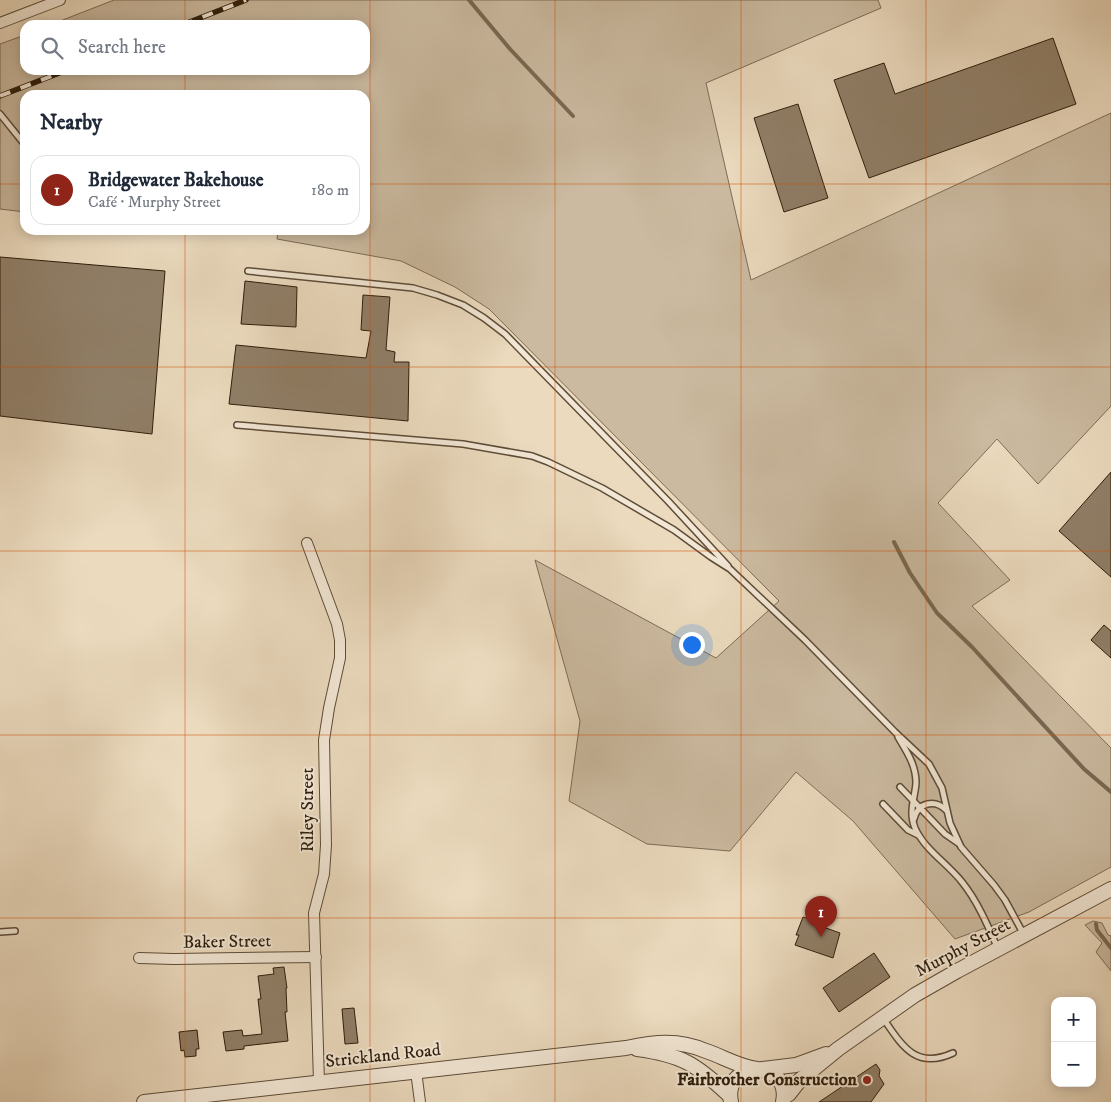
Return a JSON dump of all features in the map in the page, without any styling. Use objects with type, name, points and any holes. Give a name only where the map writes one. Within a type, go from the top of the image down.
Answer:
[{"type":"street","points":[[0,23],[60,0]]},
{"type":"street","name":"Riley Street","points":[[308,543],[337,624],[340,640],[340,658],[324,740],[326,845],[324,874],[314,913],[319,1082]]},
{"type":"street","name":"Murphy Street","points":[[784,1100],[800,1080],[838,1049],[915,995],[1111,890]]},
{"type":"street","name":"Baker Street","points":[[139,958],[316,957]]},
{"type":"street","name":"Strickland Road","points":[[144,1102],[626,1048],[660,1042],[681,1044],[705,1050],[740,1066],[759,1069]]},
{"type":"street","name":"Strickland Road","points":[[626,1048],[672,1056],[692,1064],[706,1074],[729,1100]]},
{"type":"street","name":"Murphy Street","points":[[759,1069],[797,1065],[838,1049]]},
{"type":"street","points":[[729,1100],[732,1086],[737,1077],[746,1071],[759,1069],[768,1071],[778,1079],[781,1084],[784,1100]]},
{"type":"street","points":[[416,1071],[420,1102]]},
{"type":"lane","points":[[0,114],[20,139]]},
{"type":"lane","points":[[248,271],[399,286],[444,297],[474,311],[505,334],[668,501],[730,569],[805,640],[895,732],[923,757],[942,788],[950,823],[959,843],[1005,900],[1024,936]]},
{"type":"lane","points":[[237,425],[463,444],[532,456],[602,488],[674,530],[730,569]]},
{"type":"lane","points":[[895,732],[907,752],[915,771],[916,785],[911,814],[919,835],[966,887],[982,914],[998,949]]},
{"type":"lane","points":[[900,786],[945,834],[959,843]]},
{"type":"lane","points":[[914,824],[914,816],[920,807],[934,803],[946,810]]},
{"type":"lane","points":[[883,804],[908,830],[919,835]]},
{"type":"lane","points":[[0,932],[15,931]]},
{"type":"lane","points":[[882,1017],[900,1042],[918,1057],[934,1059],[953,1053]]},
{"type":"shaded area","points":[[114,0],[878,0],[881,8],[706,83],[751,280],[1111,113],[1111,406],[1038,484],[997,439],[938,503],[1010,580],[972,606],[1111,748],[1111,867],[1029,912],[955,939],[853,821],[796,772],[730,851],[647,844],[569,801],[580,721],[535,560],[716,658],[779,601],[489,309],[455,287],[401,261],[277,239],[277,235],[370,235],[370,90],[20,90],[20,211],[0,209],[0,44],[20,37],[20,75],[370,75],[370,20],[63,20]]},
{"type":"shaded area","points":[[1093,921],[1102,923],[1108,935],[1111,936],[1111,971],[1096,952],[1102,943],[1085,925]]},
{"type":"building","points":[[1053,38],[1076,104],[869,178],[834,80],[884,63],[895,94]]},
{"type":"building","points":[[798,104],[828,198],[784,212],[754,118]]},
{"type":"building","points":[[0,257],[165,271],[152,434],[0,416]]},
{"type":"building","points":[[245,281],[297,287],[296,327],[241,324]]},
{"type":"building","points":[[363,295],[390,297],[386,350],[395,352],[394,362],[409,362],[408,421],[229,404],[236,345],[366,358],[371,331],[361,330]]},
{"type":"building","points":[[1111,472],[1111,577],[1059,531]]},
{"type":"building","points":[[1104,625],[1111,631],[1111,658],[1091,640]]},
{"type":"building","points":[[803,917],[813,920],[812,923],[840,933],[833,958],[795,945],[799,935],[796,935]]},
{"type":"building","points":[[874,953],[890,977],[839,1012],[823,988]]},
{"type":"building","points":[[284,967],[287,988],[287,1012],[285,1012],[288,1041],[244,1046],[244,1049],[226,1051],[223,1032],[242,1030],[243,1036],[262,1034],[258,999],[261,999],[258,976],[274,974],[273,968]]},
{"type":"building","points":[[354,1008],[358,1043],[345,1044],[342,1009]]},
{"type":"building","points":[[197,1030],[199,1049],[196,1049],[196,1056],[185,1057],[184,1050],[181,1051],[179,1032]]},
{"type":"building","name":"Fairbrother Construction","points":[[876,1064],[880,1070],[879,1076],[884,1084],[871,1102],[819,1102]]},
{"type":"waterway","points":[[469,0],[510,49],[573,116]]},
{"type":"waterway","points":[[894,542],[910,573],[937,613],[972,647],[1084,769],[1111,792]]},
{"type":"waterway","points":[[1096,924],[1097,930],[1111,948]]},
{"type":"railway","points":[[195,20],[246,0]]},
{"type":"railway","points":[[0,96],[54,75]]},
{"type":"place","name":"Bridgewater Bakehouse","points":[[821,937]]},
{"type":"place","name":"Fairbrother Construction","points":[[867,1080]]}]
